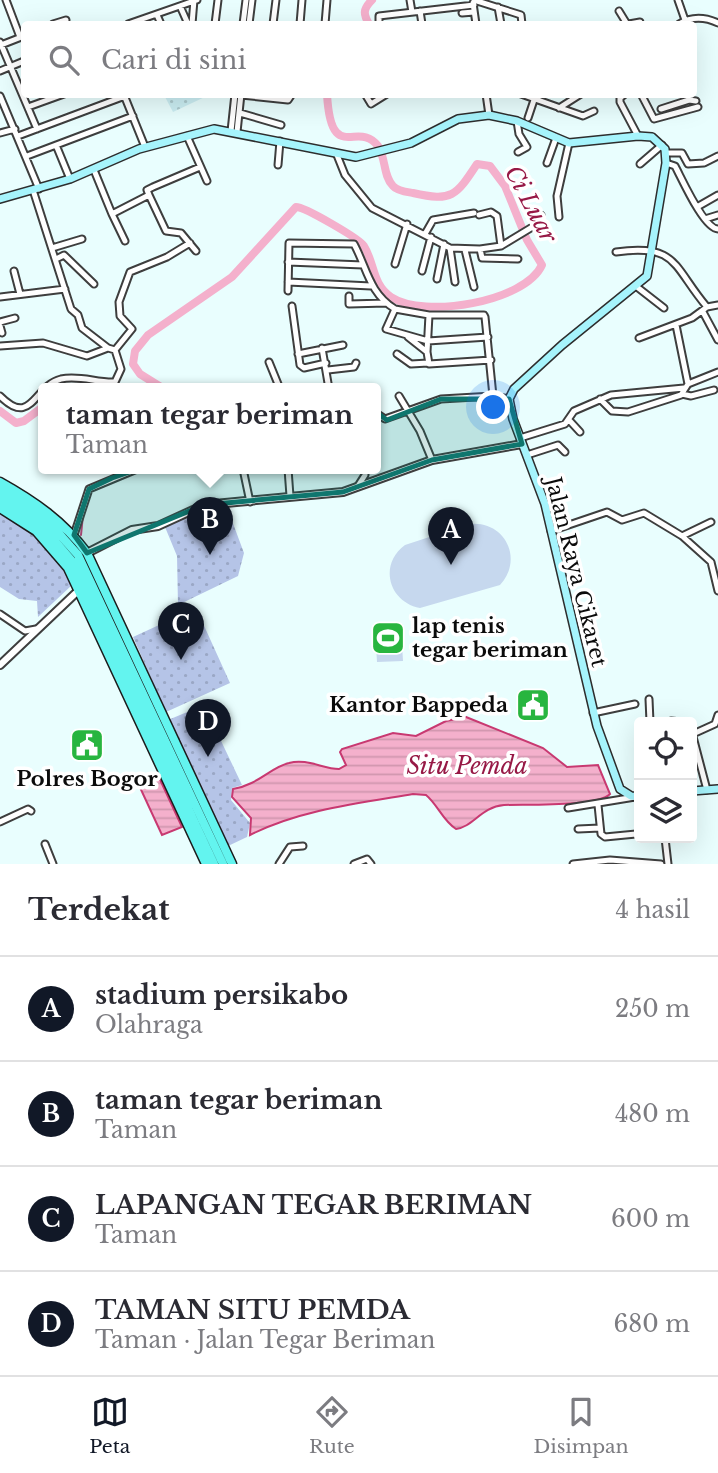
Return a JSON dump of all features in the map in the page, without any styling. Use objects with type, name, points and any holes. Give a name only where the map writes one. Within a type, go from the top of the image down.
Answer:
[{"type":"main road","points":[[0,199],[70,179],[145,147],[214,129],[356,158],[411,143],[458,119],[489,115],[517,121],[569,143],[638,136],[652,138],[662,145],[667,153],[647,276],[637,287],[562,345],[514,389],[509,399]]},
{"type":"main road","name":"Jalan Raya Cikaret","points":[[509,399],[551,531],[593,713],[617,782],[625,793],[634,796]]},
{"type":"main road","points":[[1,484],[41,506],[74,536],[87,553],[227,863]]},
{"type":"main road","points":[[1,484],[47,520],[78,555],[188,799],[214,864]]},
{"type":"main road","points":[[0,499],[33,519],[68,553],[206,864]]},
{"type":"main road","points":[[0,508],[49,543],[68,568],[163,763],[227,863]]},
{"type":"main road","points":[[697,791],[718,789]]},
{"type":"street","points":[[6,0],[21,34]]},
{"type":"street","points":[[144,21],[195,0]]},
{"type":"street","points":[[191,21],[195,0]]},
{"type":"street","points":[[215,21],[218,0]]},
{"type":"street","points":[[240,0],[249,1]]},
{"type":"street","points":[[274,21],[276,0]]},
{"type":"street","points":[[300,21],[302,0]]},
{"type":"street","points":[[325,21],[327,0]]},
{"type":"street","points":[[410,0],[412,12]]},
{"type":"street","points":[[428,0],[429,9]]},
{"type":"street","points":[[449,0],[450,8]]},
{"type":"street","points":[[678,0],[685,20],[707,17],[718,23]]},
{"type":"street","points":[[244,21],[249,1]]},
{"type":"street","points":[[249,1],[249,21]]},
{"type":"street","points":[[379,21],[379,16],[474,4],[498,7],[521,15],[522,21]]},
{"type":"street","points":[[462,13],[474,4]]},
{"type":"street","points":[[180,6],[188,21]]},
{"type":"street","points":[[498,7],[500,21]]},
{"type":"street","points":[[420,11],[422,21]]},
{"type":"street","points":[[619,11],[626,21]]},
{"type":"street","points":[[157,15],[160,21]]},
{"type":"street","points":[[21,36],[1,43],[21,88]]},
{"type":"street","points":[[0,71],[21,62]]},
{"type":"street","points":[[0,96],[27,156],[65,289],[82,328],[108,348],[115,350]]},
{"type":"street","points":[[25,98],[37,129]]},
{"type":"street","points":[[28,107],[53,98]]},
{"type":"street","points":[[18,136],[117,98]]},
{"type":"street","points":[[126,98],[145,147]]},
{"type":"street","points":[[234,132],[235,98]]},
{"type":"street","points":[[234,132],[240,113],[241,98]]},
{"type":"street","points":[[367,98],[371,104],[381,98]]},
{"type":"street","points":[[487,98],[489,115]]},
{"type":"street","points":[[528,118],[532,98]]},
{"type":"street","points":[[534,98],[583,116],[594,111]]},
{"type":"street","points":[[559,108],[575,98]]},
{"type":"street","points":[[620,98],[638,136]]},
{"type":"street","points":[[643,98],[654,119],[697,104],[684,98],[661,109]]},
{"type":"street","points":[[240,113],[281,125]]},
{"type":"street","points":[[27,156],[133,116]]},
{"type":"street","points":[[517,121],[519,134],[527,147],[518,152]]},
{"type":"street","points":[[0,133],[15,129]]},
{"type":"street","points":[[187,136],[207,181]]},
{"type":"street","points":[[547,163],[556,138]]},
{"type":"street","points":[[278,164],[280,141]]},
{"type":"street","points":[[559,217],[557,196],[569,143]]},
{"type":"street","points":[[56,145],[70,179]]},
{"type":"street","points":[[639,164],[662,145]]},
{"type":"street","points":[[667,153],[682,153],[692,166],[718,156]]},
{"type":"street","points":[[337,155],[345,175],[372,208],[447,246],[465,250],[501,246],[530,230],[539,223],[541,215]]},
{"type":"street","points":[[666,163],[675,166],[696,207],[713,229],[718,229]]},
{"type":"street","points":[[195,251],[177,230],[166,231],[148,190],[200,167]]},
{"type":"street","points":[[94,170],[125,241]]},
{"type":"street","points":[[112,214],[149,195]]},
{"type":"street","points":[[696,207],[718,195]]},
{"type":"street","points":[[422,271],[433,220],[491,212],[498,216],[501,246]]},
{"type":"street","points":[[705,219],[718,215]]},
{"type":"street","points":[[395,264],[407,224]]},
{"type":"street","points":[[52,248],[82,239]]},
{"type":"street","points":[[115,350],[132,329],[120,316],[119,302],[130,272],[167,257],[190,243]]},
{"type":"street","points":[[288,291],[289,243],[354,244],[371,286],[395,309],[429,315],[484,316],[494,396]]},
{"type":"street","points":[[437,279],[447,246]]},
{"type":"street","points":[[447,246],[455,282]]},
{"type":"street","points":[[480,249],[481,258],[518,259]]},
{"type":"street","points":[[616,252],[650,249],[677,265],[705,309],[718,340]]},
{"type":"street","points":[[465,250],[474,287]]},
{"type":"street","points":[[56,259],[64,255],[94,284]]},
{"type":"street","points":[[288,262],[363,265]]},
{"type":"street","points":[[14,271],[20,294]]},
{"type":"street","points":[[288,282],[371,286]]},
{"type":"street","points":[[637,287],[664,308]]},
{"type":"street","points":[[0,297],[65,289]]},
{"type":"street","points":[[349,296],[349,304],[386,303]]},
{"type":"street","points":[[639,338],[676,325],[718,305]]},
{"type":"street","points":[[292,306],[302,367],[354,367],[356,363]]},
{"type":"street","points":[[395,309],[387,331],[428,341],[488,337]]},
{"type":"street","points":[[428,363],[429,315]]},
{"type":"street","points":[[1,327],[15,318]]},
{"type":"street","points":[[676,325],[685,389],[691,396],[714,390]]},
{"type":"street","points":[[406,335],[427,352]]},
{"type":"street","points":[[0,346],[43,343],[87,356],[108,348]]},
{"type":"street","points":[[298,354],[342,345]]},
{"type":"street","points":[[322,348],[328,383]]},
{"type":"street","points":[[53,383],[76,377],[115,382],[121,369],[115,350]]},
{"type":"street","points":[[397,354],[411,364],[491,360]]},
{"type":"street","points":[[269,362],[278,383]]},
{"type":"street","points":[[600,399],[604,406],[620,413],[685,389],[718,372]]},
{"type":"street","points":[[87,553],[132,530],[158,526],[204,505],[343,492],[432,460],[521,441],[569,420],[574,411],[600,399],[629,392],[685,389]]},
{"type":"street","points":[[0,396],[10,406],[19,409],[32,403],[38,395]]},
{"type":"street","points":[[398,396],[432,460]]},
{"type":"street","points":[[381,416],[385,419],[441,400],[494,396],[509,399]]},
{"type":"street","points":[[569,420],[580,432]]},
{"type":"street","points":[[527,455],[558,445],[565,452]]},
{"type":"street","points":[[74,536],[89,489],[125,474]]},
{"type":"street","points":[[244,474],[250,502]]},
{"type":"street","points":[[288,474],[290,496]]},
{"type":"street","points":[[358,486],[365,474]]},
{"type":"street","points":[[551,531],[607,512],[622,520],[644,513],[682,536],[714,562],[718,591]]},
{"type":"street","points":[[682,536],[711,522]]},
{"type":"street","points":[[0,665],[79,590]]},
{"type":"street","points":[[0,614],[25,631],[36,629]]},
{"type":"street","points":[[649,699],[650,717]]},
{"type":"street","points":[[593,713],[635,704]]},
{"type":"street","points":[[697,731],[715,724],[718,715]]},
{"type":"street","points":[[697,752],[707,790]]},
{"type":"street","points":[[568,808],[598,806],[634,798]]},
{"type":"street","points":[[598,806],[600,828],[605,837],[634,834]]},
{"type":"street","points":[[0,822],[28,809],[31,811]]},
{"type":"street","points":[[578,829],[600,828]]},
{"type":"street","points":[[666,843],[668,864]]},
{"type":"street","points":[[45,844],[53,864]]},
{"type":"street","points":[[279,864],[290,847],[303,846]]},
{"type":"street","points":[[354,864],[367,859],[371,864]]},
{"type":"street","points":[[573,864],[610,860],[661,864]]},
{"type":"highlighted area","points":[[330,395],[332,408],[373,410],[387,420],[441,399],[509,399],[522,444],[432,460],[343,492],[204,505],[87,553],[74,535],[89,489],[112,478],[222,440],[253,439],[282,461],[287,436],[284,399]]},
{"type":"shaded area","points":[[166,98],[203,98],[173,112]]},
{"type":"shaded area","points":[[220,507],[228,510],[244,553],[238,576],[178,605],[177,556],[165,527],[200,511]]},
{"type":"shaded area","points":[[0,512],[42,542],[59,562],[72,585],[38,617],[37,601],[19,599],[0,587]]},
{"type":"shaded area","points":[[469,524],[482,524],[492,528],[507,543],[510,564],[500,585],[420,608],[401,598],[391,582],[390,572],[397,553],[405,545]]},
{"type":"shaded area","points":[[196,608],[230,683],[166,712],[133,637]]},
{"type":"shaded area","name":"lap tenis tegar beriman","points":[[401,628],[403,661],[377,662],[375,629]]},
{"type":"shaded area","points":[[204,705],[242,785],[232,788],[231,800],[250,823],[247,837],[228,846],[168,720]]},
{"type":"water","name":"Situ Pemda","points":[[466,717],[543,748],[567,767],[598,765],[610,794],[577,803],[504,805],[489,809],[467,825],[456,829],[426,795],[413,794],[309,813],[250,835],[251,818],[232,797],[233,789],[250,784],[282,765],[302,762],[339,769],[346,765],[340,752],[342,749],[393,733],[416,736],[446,721]]},
{"type":"water","points":[[157,773],[182,827],[162,835],[137,781]]},
{"type":"waterway","name":"Ci Luar","points":[[368,21],[365,12],[372,0]]},
{"type":"waterway","name":"Ci Luar","points":[[154,383],[140,374],[133,364],[135,351],[148,335],[232,277],[296,207],[320,217],[360,242],[368,253],[380,286],[391,297],[406,303],[449,306],[495,297],[516,289],[532,278],[542,265],[527,240],[505,186],[490,166],[477,164],[458,190],[445,196],[426,196],[397,189],[390,182],[378,146],[370,139],[347,137],[334,129],[328,98]]},
{"type":"waterway","name":"Ci Luar","points":[[0,411],[16,423],[24,421],[38,410]]},
{"type":"waterway","points":[[81,535],[83,515]]},
{"type":"place","name":"taman tegar beriman","points":[[210,555]]},
{"type":"place","name":"stadium persikabo","points":[[451,565]]},
{"type":"place","name":"lap tenis tegar beriman","points":[[388,638]]},
{"type":"place","name":"LAPANGAN TEGAR BERIMAN","points":[[181,660]]},
{"type":"place","name":"Kantor Bappeda","points":[[533,705]]},
{"type":"place","name":"Polres Bogor","points":[[87,745]]},
{"type":"place","name":"TAMAN SITU PEMDA","points":[[208,757]]}]
